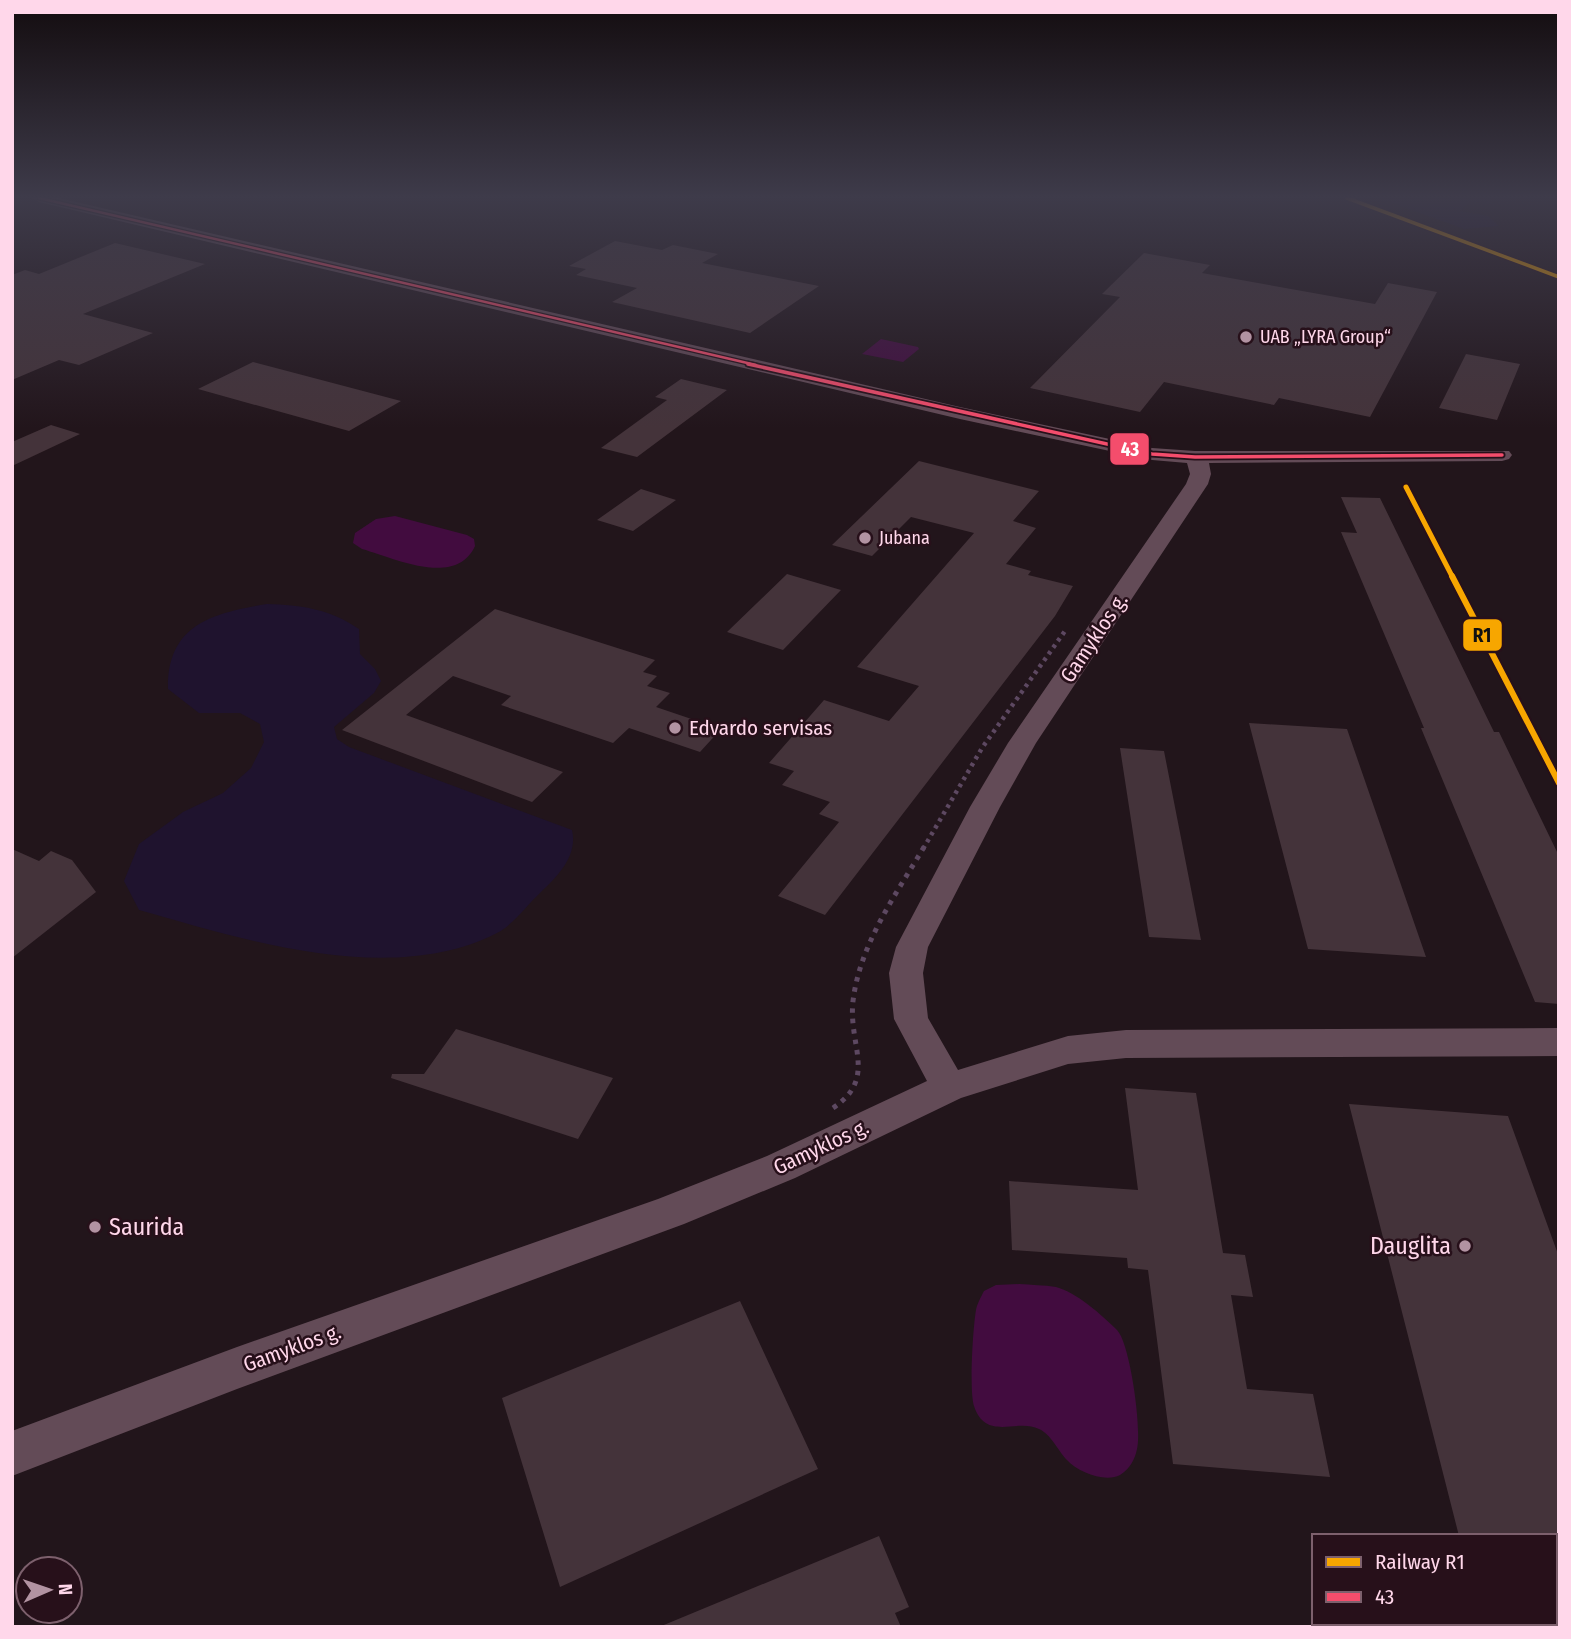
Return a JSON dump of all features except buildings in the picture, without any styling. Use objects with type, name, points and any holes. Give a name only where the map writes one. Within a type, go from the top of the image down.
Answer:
[{"type":"street","points":[[367,274],[960,413],[1152,454],[1195,457],[1502,455]]},
{"type":"street","name":"Gamyklos g.","points":[[12,1454],[237,1368],[670,1212],[781,1167],[949,1087],[911,1019],[906,973],[912,947],[979,819],[1023,743],[1197,484],[1201,467],[1195,457]]},
{"type":"street","points":[[949,1087],[1068,1050],[1126,1044],[1559,1042]]},
{"type":"path","points":[[824,1112],[849,1096],[856,1085],[859,1071],[852,1034],[852,1006],[859,965],[868,943],[982,748],[1068,627]]},
{"type":"shaded area","points":[[881,339],[919,349],[903,362],[862,354]]},
{"type":"shaded area","points":[[395,516],[467,535],[474,539],[475,546],[466,559],[439,568],[407,563],[362,549],[353,543],[355,533],[376,519]]},
{"type":"shaded area","points":[[267,604],[315,609],[359,629],[360,654],[375,669],[381,681],[374,693],[334,727],[337,739],[349,747],[572,830],[572,848],[565,865],[503,929],[456,949],[412,956],[366,957],[271,945],[139,910],[124,881],[139,844],[183,812],[223,793],[251,768],[264,742],[260,724],[240,713],[199,713],[168,689],[175,650],[185,636],[212,618]]},
{"type":"shaded area","points":[[996,1285],[1056,1287],[1072,1294],[1104,1318],[1122,1338],[1134,1387],[1138,1439],[1133,1460],[1120,1475],[1100,1477],[1078,1469],[1039,1429],[1030,1426],[994,1426],[979,1417],[974,1406],[972,1387],[977,1308],[984,1291]]},
{"type":"rail line","name":"R1","points":[[1552,274],[1559,277]]},
{"type":"rail line","name":"R1","points":[[1406,487],[1559,783]]},
{"type":"transit line","name":"43","points":[[367,274],[960,413],[1152,454],[1195,457],[1502,455]]},
{"type":"place","name":"UAB „LYRA Group“","points":[[1246,337]]},
{"type":"place","name":"Jubana","points":[[865,538]]},
{"type":"place","name":"Edvardo servisas","points":[[675,728]]},
{"type":"place","name":"Saurida","points":[[95,1227]]},
{"type":"place","name":"Dauglita","points":[[1465,1246]]}]
